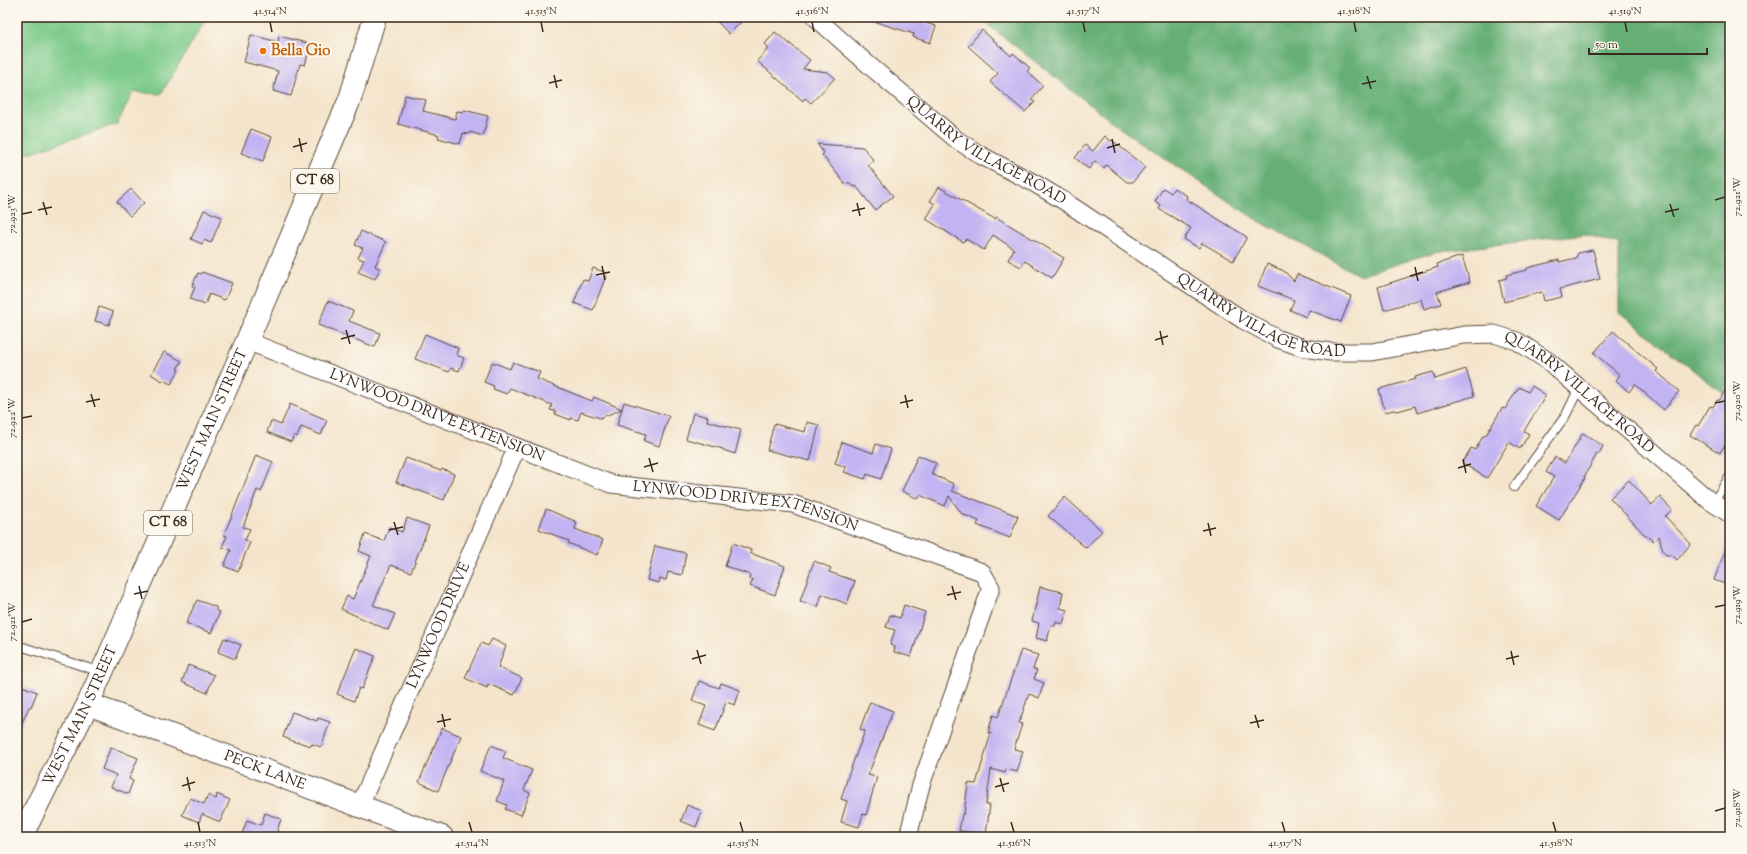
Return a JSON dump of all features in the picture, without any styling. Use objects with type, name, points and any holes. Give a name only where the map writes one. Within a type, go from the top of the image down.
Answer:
[{"type":"main road","name":"WEST MAIN STREET","points":[[21,837],[88,704],[247,341],[350,99],[375,17]]},
{"type":"main road","name":"PECK LANE","points":[[88,704],[442,837]]},
{"type":"street","name":"QUARRY VILLAGE ROAD","points":[[815,17],[957,140],[982,156],[1034,183],[1064,201],[1243,320],[1278,339],[1304,348],[1331,352],[1372,352],[1464,335],[1494,334],[1517,341],[1548,361],[1713,503],[1730,514]]},
{"type":"street","name":"LYNWOOD DRIVE EXTENSION","points":[[247,341],[611,484],[793,504],[982,572],[991,588],[921,785],[908,837]]},
{"type":"street","name":"LYNWOOD DRIVE","points":[[360,805],[517,447]]},
{"type":"lane","points":[[1514,487],[1566,415],[1579,388]]},
{"type":"lane","points":[[1713,503],[1730,476]]},
{"type":"lane","points":[[17,645],[102,672]]},
{"type":"green space","points":[[17,17],[207,17],[161,94],[133,92],[117,124],[17,157]]},
{"type":"green space","points":[[978,17],[1730,17],[1730,397],[1707,381],[1619,312],[1619,244],[1585,234],[1435,252],[1360,276],[1255,219],[1121,129]]},
{"type":"building","points":[[713,17],[746,17],[729,34]]},
{"type":"building","points":[[871,17],[928,17],[926,23],[936,26],[930,43],[913,37],[914,34],[870,20]]},
{"type":"building","points":[[982,30],[1011,56],[1013,53],[1030,68],[1027,71],[1043,86],[1031,99],[1035,102],[1025,112],[990,82],[998,73],[968,46]]},
{"type":"building","points":[[775,32],[810,60],[803,69],[828,72],[835,78],[811,103],[805,98],[803,101],[757,61],[769,48],[765,44]]},
{"type":"building","points":[[251,35],[278,42],[279,36],[311,44],[305,65],[300,64],[291,96],[273,91],[278,71],[244,62]]},
{"type":"building","points":[[405,95],[426,100],[423,111],[455,119],[457,111],[463,112],[464,110],[488,116],[483,136],[470,132],[469,134],[463,133],[460,144],[438,138],[439,135],[398,124]]},
{"type":"building","points":[[251,129],[272,137],[263,161],[241,153]]},
{"type":"building","points":[[1105,136],[1145,167],[1133,182],[1127,182],[1106,165],[1104,168],[1095,161],[1089,169],[1075,158],[1085,145],[1093,151]]},
{"type":"building","points":[[817,144],[863,147],[874,161],[868,165],[893,196],[875,210],[856,186],[853,187],[849,182],[846,185],[822,155],[824,153]]},
{"type":"building","points":[[939,187],[995,219],[996,217],[1064,258],[1052,278],[1025,261],[1021,267],[1008,260],[1014,249],[993,235],[984,250],[966,239],[963,242],[926,219],[935,204],[930,201]]},
{"type":"building","points":[[1163,188],[1171,193],[1174,188],[1187,196],[1186,199],[1247,237],[1233,261],[1202,243],[1199,248],[1184,239],[1191,228],[1159,209],[1161,206],[1155,202]]},
{"type":"building","points":[[131,189],[144,203],[130,216],[117,202]]},
{"type":"building","points":[[204,210],[222,217],[211,243],[204,240],[202,244],[191,239]]},
{"type":"building","points":[[361,231],[386,242],[375,266],[380,269],[375,279],[358,272],[364,260],[358,258],[363,248],[355,245]]},
{"type":"building","points":[[1593,250],[1600,279],[1560,289],[1562,297],[1544,301],[1542,292],[1504,302],[1499,280],[1507,278],[1506,275],[1559,260],[1559,262],[1576,258],[1578,253]]},
{"type":"building","points":[[1462,256],[1470,282],[1437,292],[1441,304],[1424,309],[1421,299],[1384,310],[1378,287],[1438,267],[1437,264]]},
{"type":"building","points":[[1267,264],[1284,271],[1294,281],[1297,274],[1351,296],[1341,322],[1309,310],[1306,317],[1290,310],[1294,300],[1258,286]]},
{"type":"building","points":[[593,268],[607,273],[593,310],[574,303],[583,279],[588,281]]},
{"type":"building","points":[[202,272],[232,283],[225,300],[209,294],[205,305],[190,299],[195,287],[192,286],[198,273],[201,274]]},
{"type":"building","points":[[328,301],[353,311],[349,321],[380,333],[375,347],[318,325]]},
{"type":"building","points":[[99,307],[113,312],[109,325],[95,321]]},
{"type":"building","points":[[1613,331],[1658,369],[1656,371],[1679,391],[1664,410],[1635,384],[1629,392],[1616,380],[1620,375],[1594,353]]},
{"type":"building","points":[[425,334],[458,348],[456,355],[464,358],[459,371],[451,368],[449,372],[415,359]]},
{"type":"building","points":[[164,352],[182,361],[171,384],[163,380],[162,381],[151,374]]},
{"type":"building","points":[[492,362],[510,369],[513,362],[540,372],[537,379],[592,401],[594,397],[622,409],[600,418],[581,412],[578,420],[571,418],[571,420],[555,414],[555,411],[550,410],[552,405],[510,388],[507,394],[493,389],[494,386],[484,382]]},
{"type":"building","points":[[1466,369],[1474,396],[1417,413],[1415,406],[1398,411],[1394,410],[1385,412],[1379,389],[1416,379],[1415,377],[1433,372],[1435,379]]},
{"type":"building","points":[[1730,381],[1730,437],[1720,453],[1690,435],[1696,425],[1698,426],[1710,406],[1713,407],[1717,400],[1719,401]]},
{"type":"building","points":[[1532,386],[1546,395],[1524,431],[1529,434],[1520,449],[1509,442],[1487,478],[1462,463],[1471,448],[1475,450],[1502,408],[1505,409],[1519,387],[1528,392]]},
{"type":"building","points":[[624,402],[669,416],[659,446],[644,441],[646,434],[617,425]]},
{"type":"building","points":[[290,404],[327,420],[321,435],[301,427],[297,437],[294,435],[291,442],[267,432],[271,421],[281,425]]},
{"type":"building","points":[[693,413],[708,417],[707,421],[741,430],[735,454],[723,449],[686,439]]},
{"type":"building","points":[[807,422],[819,425],[810,461],[767,450],[774,424],[805,432]]},
{"type":"building","points":[[1583,433],[1603,446],[1559,520],[1536,506],[1554,477],[1546,472],[1555,457],[1565,463]]},
{"type":"building","points":[[842,442],[873,453],[876,444],[891,449],[881,479],[867,474],[865,479],[844,472],[846,467],[835,463]]},
{"type":"building","points":[[256,455],[273,462],[261,492],[257,490],[243,527],[250,529],[245,540],[250,542],[238,572],[224,566],[231,550],[222,547],[227,536],[224,535]]},
{"type":"building","points":[[918,455],[936,463],[931,474],[954,484],[952,491],[1018,516],[1010,538],[977,525],[979,521],[962,514],[949,496],[945,506],[920,495],[918,499],[902,491]]},
{"type":"building","points":[[406,458],[441,471],[442,469],[454,474],[444,500],[396,482]]},
{"type":"building","points":[[1629,480],[1652,505],[1660,497],[1672,510],[1665,516],[1691,544],[1677,560],[1672,555],[1666,555],[1663,551],[1659,536],[1653,541],[1644,534],[1610,498]]},
{"type":"building","points":[[1065,497],[1102,531],[1086,548],[1048,516]]},
{"type":"building","points":[[546,509],[577,522],[575,529],[603,540],[597,555],[568,543],[569,541],[539,529]]},
{"type":"building","points":[[407,518],[429,526],[411,572],[391,565],[373,605],[395,614],[388,630],[341,609],[347,596],[353,599],[371,556],[359,551],[365,534],[384,541],[389,527],[402,532]]},
{"type":"building","points":[[1729,541],[1730,542],[1730,586],[1714,580]]},
{"type":"building","points":[[733,543],[751,550],[750,553],[785,566],[775,595],[750,586],[753,580],[749,579],[750,575],[725,566]]},
{"type":"building","points":[[655,546],[686,553],[682,575],[668,572],[666,580],[660,578],[659,583],[647,580]]},
{"type":"building","points":[[814,561],[831,568],[829,572],[855,581],[847,604],[822,594],[818,607],[800,601]]},
{"type":"building","points":[[1040,587],[1063,592],[1060,608],[1067,610],[1063,624],[1056,622],[1055,626],[1051,625],[1047,641],[1036,638],[1039,623],[1032,621]]},
{"type":"building","points":[[197,600],[216,607],[216,611],[220,612],[211,633],[186,623]]},
{"type":"building","points":[[904,605],[925,612],[911,657],[894,652],[895,647],[890,645],[895,630],[886,627],[890,615],[900,618]]},
{"type":"building","points":[[224,638],[241,645],[235,659],[218,652]]},
{"type":"building","points":[[492,639],[506,646],[498,667],[522,678],[514,695],[488,684],[487,688],[465,678],[481,643],[488,646]]},
{"type":"building","points":[[356,648],[375,656],[362,689],[359,688],[354,701],[337,694]]},
{"type":"building","points":[[1021,650],[1038,655],[1033,669],[1037,670],[1034,679],[1044,683],[1039,698],[1029,694],[1019,723],[1022,724],[1014,749],[1023,751],[1017,772],[1006,769],[1005,773],[991,769],[986,805],[990,805],[986,834],[959,831],[962,814],[964,814],[968,783],[976,784],[991,733],[988,733],[993,715],[998,717]]},
{"type":"building","points":[[188,665],[214,675],[207,693],[182,682]]},
{"type":"building","points":[[699,681],[719,688],[721,683],[740,690],[735,705],[726,702],[715,731],[699,725],[706,706],[692,701]]},
{"type":"building","points":[[17,684],[37,692],[17,734]]},
{"type":"building","points":[[870,702],[893,711],[868,775],[877,777],[866,815],[863,814],[859,827],[841,822],[847,801],[841,799],[865,731],[860,729]]},
{"type":"building","points":[[292,712],[317,721],[318,718],[330,722],[321,747],[312,744],[311,746],[298,743],[283,737]]},
{"type":"building","points":[[442,728],[461,736],[438,791],[419,782]]},
{"type":"building","points":[[491,745],[506,751],[503,758],[532,770],[524,790],[530,793],[521,815],[505,809],[507,805],[497,801],[504,781],[480,771]]},
{"type":"building","points":[[111,747],[138,758],[129,779],[133,781],[128,794],[111,787],[116,775],[102,769]]},
{"type":"building","points":[[217,794],[230,800],[220,822],[202,814],[199,822],[182,815],[190,798],[204,804],[208,795],[216,799]]},
{"type":"building","points":[[687,805],[702,811],[696,827],[681,821]]},
{"type":"building","points":[[265,813],[281,819],[277,831],[288,837],[241,837],[247,820],[261,825]]},
{"type":"place","name":"Bella Gio","points":[[263,51]]}]
